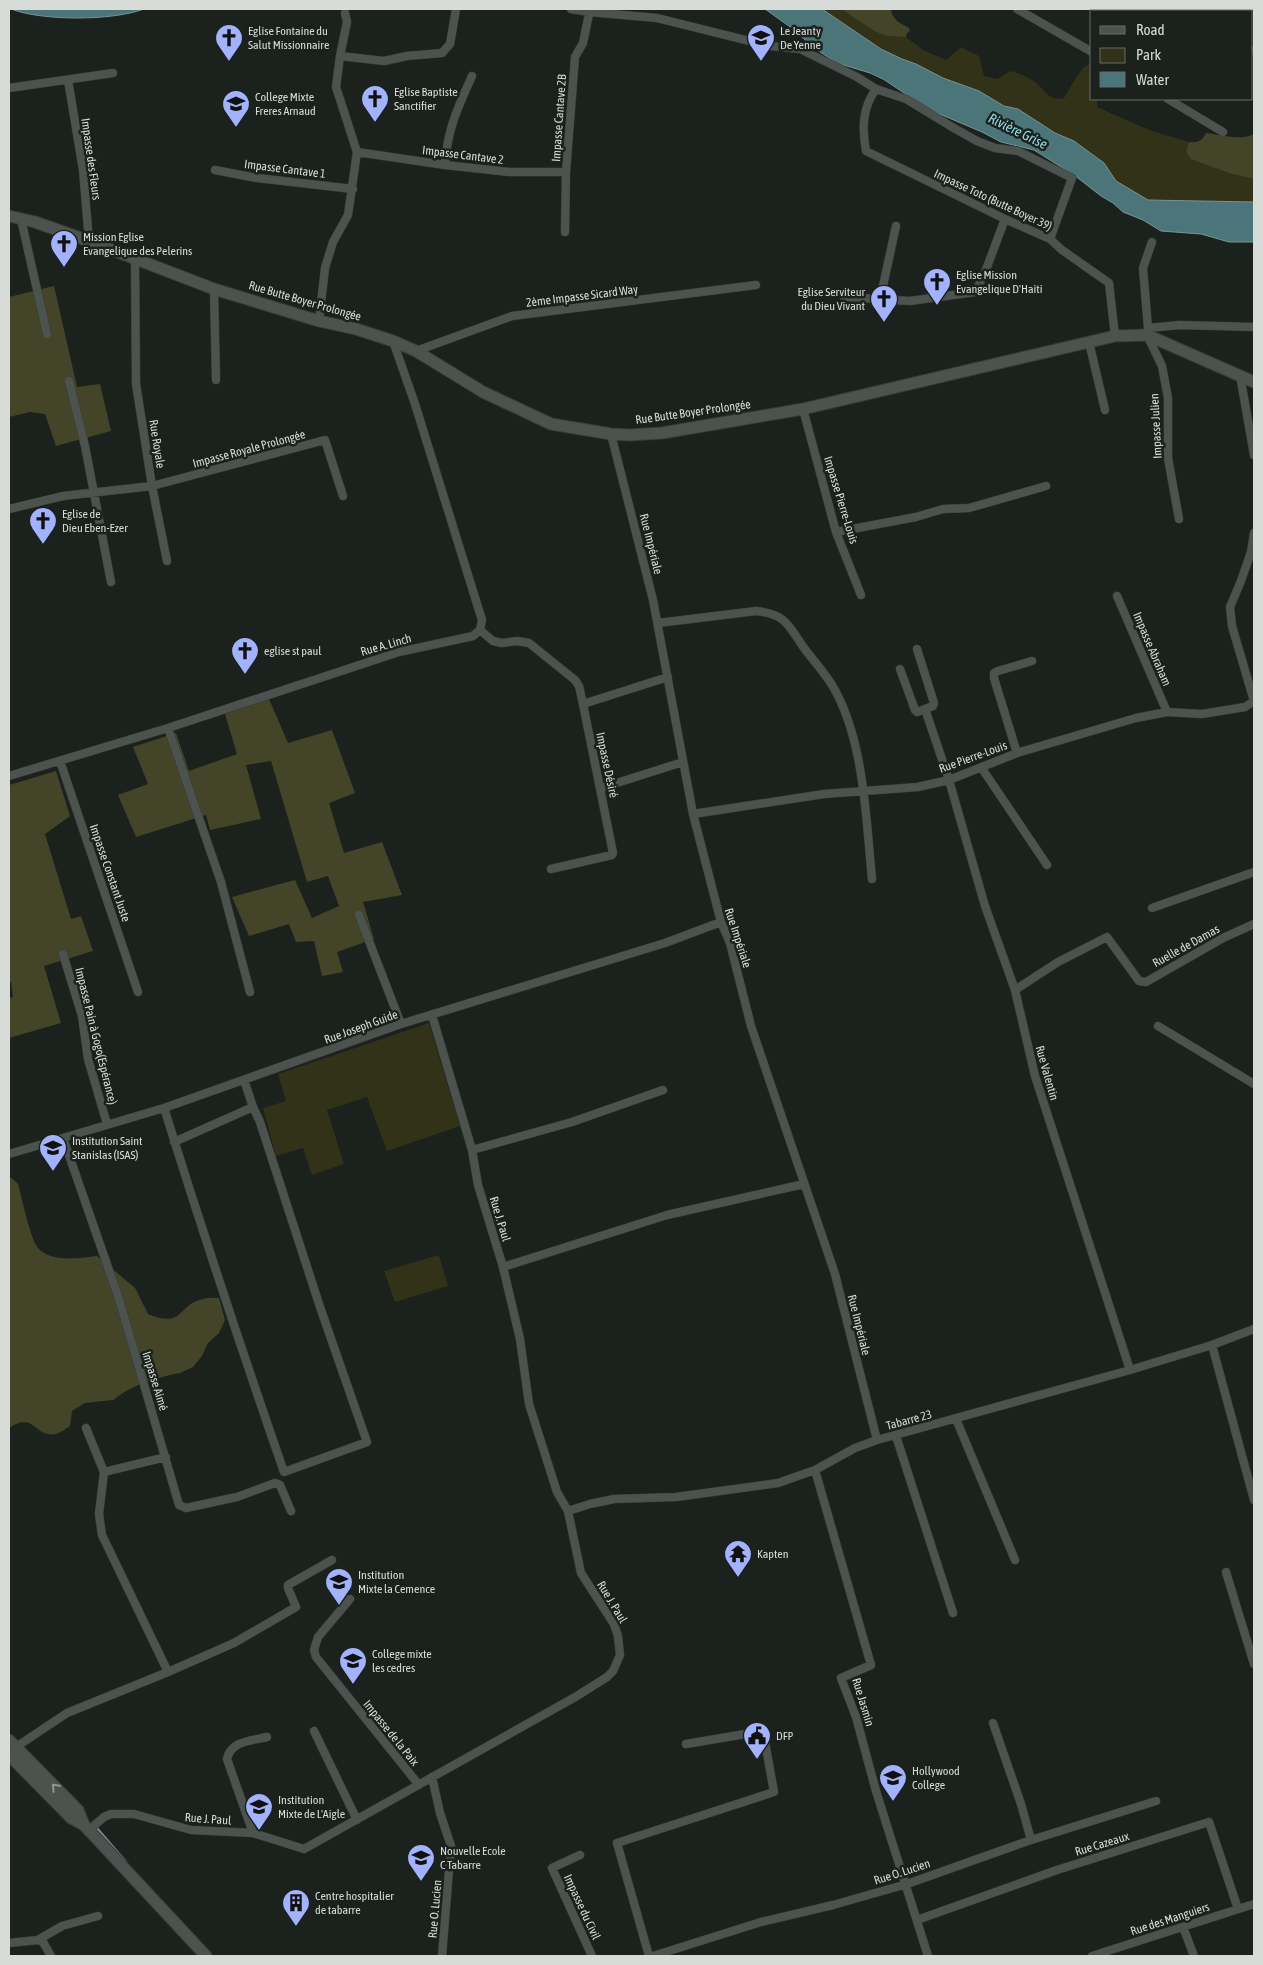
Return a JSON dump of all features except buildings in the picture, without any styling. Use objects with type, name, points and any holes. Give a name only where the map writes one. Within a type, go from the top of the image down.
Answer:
[{"type":"street","points":[[340,56],[384,61],[407,56],[442,53],[450,44],[456,9]]},
{"type":"street","points":[[571,9],[657,18],[770,46],[800,49],[857,77],[876,90],[906,98],[952,128],[994,148],[1018,151],[1072,178],[1050,239]]},
{"type":"street","points":[[1017,9],[1090,51]]},
{"type":"street","name":"Impasse Cantave 2B","points":[[565,232],[566,172],[575,58],[583,43],[589,10]]},
{"type":"street","points":[[319,321],[325,268],[333,242],[348,215],[358,152],[336,87],[347,22],[345,13]]},
{"type":"street","points":[[9,88],[113,73]]},
{"type":"street","points":[[445,165],[446,144],[452,122],[472,76]]},
{"type":"street","name":"Impasse des Fleurs","points":[[68,80],[83,170],[90,241]]},
{"type":"street","name":"Impasse Toto (Butte Boyer 39)","points":[[876,90],[868,100],[865,112],[863,134],[866,151],[1050,239],[1062,250],[1109,283],[1115,336]]},
{"type":"street","points":[[1170,100],[1223,132]]},
{"type":"street","name":"Impasse Cantave 2","points":[[358,152],[509,172],[566,172]]},
{"type":"street","name":"Impasse Cantave 1","points":[[215,170],[257,178],[352,189]]},
{"type":"street","name":"Rue Butte Boyer Prolongée","points":[[9,216],[35,222],[90,241],[135,260],[214,288],[319,321],[356,329],[393,341],[416,351],[483,392],[551,424],[611,434],[662,433],[803,409],[1115,336],[1148,332],[1254,382]]},
{"type":"street","points":[[21,219],[47,334]]},
{"type":"street","points":[[844,297],[910,301],[975,292],[984,275],[1005,219]]},
{"type":"street","points":[[880,300],[896,226]]},
{"type":"street","points":[[1152,242],[1143,268],[1148,332],[1180,324],[1254,327]]},
{"type":"street","name":"Rue Royale","points":[[9,509],[63,496],[152,486],[136,384],[135,260]]},
{"type":"street","name":"2ème Impasse Sicard Way","points":[[416,351],[512,316],[756,285]]},
{"type":"street","points":[[214,288],[216,380]]},
{"type":"street","name":"Impasse Julien","points":[[1148,332],[1162,366],[1168,398],[1168,458],[1178,519]]},
{"type":"street","points":[[393,341],[418,414],[482,620],[480,630]]},
{"type":"street","points":[[1089,342],[1105,410]]},
{"type":"street","points":[[1240,375],[1254,455]]},
{"type":"street","points":[[68,381],[94,493],[111,582]]},
{"type":"street","name":"Impasse Pierre-Louis","points":[[803,409],[836,532],[861,595]]},
{"type":"street","name":"Rue Impériale","points":[[611,434],[654,600],[693,814],[721,922],[730,943],[751,1026],[835,1274],[877,1440]]},
{"type":"street","name":"Impasse Royale Prolongée","points":[[152,486],[325,440],[343,496]]},
{"type":"street","points":[[152,486],[167,561]]},
{"type":"street","points":[[836,532],[916,517],[943,509],[969,508],[1046,486]]},
{"type":"street","points":[[1254,533],[1251,552],[1242,581],[1230,607],[1232,626],[1254,701]]},
{"type":"street","name":"Impasse Abraham","points":[[1117,596],[1167,712]]},
{"type":"street","points":[[658,622],[756,611],[772,612],[784,620],[832,686],[850,727],[863,791],[872,879]]},
{"type":"street","name":"Impasse Désiré","points":[[480,630],[493,641],[529,643],[575,680],[579,686],[613,854],[551,869]]},
{"type":"street","name":"Rue A. Linch","points":[[9,776],[168,728],[399,652],[473,636],[480,630]]},
{"type":"street","points":[[900,669],[915,710],[917,712],[933,706],[934,703],[917,650]]},
{"type":"street","points":[[1017,753],[994,673],[1032,661]]},
{"type":"street","points":[[583,704],[668,678]]},
{"type":"street","name":"Rue Pierre-Louis","points":[[693,814],[824,794],[918,787],[949,780],[1017,753],[1136,718],[1167,712],[1202,714],[1246,707],[1254,701]]},
{"type":"street","name":"Rue Valentin","points":[[925,709],[949,780],[985,906],[1015,990],[1035,1076],[1130,1370]]},
{"type":"street","points":[[168,728],[221,882],[250,992]]},
{"type":"street","name":"Impasse Constant Juste","points":[[60,760],[138,992]]},
{"type":"street","points":[[601,788],[683,762]]},
{"type":"street","points":[[981,767],[1047,865]]},
{"type":"street","points":[[1152,908],[1254,872]]},
{"type":"street","points":[[359,915],[401,1024]]},
{"type":"street","name":"Rue Joseph Guide","points":[[9,1154],[164,1108],[401,1024],[665,943],[721,922]]},
{"type":"street","name":"Ruelle de Damas","points":[[1015,990],[1058,962],[1107,937],[1139,981],[1146,982],[1224,938],[1254,924]]},
{"type":"street","name":"Impasse Pain à Gogo(Espérance)","points":[[63,954],[82,1016],[88,1059],[106,1124]]},
{"type":"street","name":"Rue J. Paul","points":[[86,1828],[104,1817],[121,1813],[134,1814],[185,1829],[253,1833],[304,1849],[577,1696],[607,1677],[617,1664],[620,1655],[618,1636],[614,1624],[581,1573],[568,1511],[558,1492],[529,1404],[520,1338],[503,1267],[478,1185],[472,1150],[432,1015]]},
{"type":"street","points":[[1158,1026],[1254,1084]]},
{"type":"street","points":[[164,1108],[217,1276],[284,1472],[367,1442],[320,1307],[260,1122],[244,1080]]},
{"type":"street","points":[[472,1150],[572,1122],[663,1090]]},
{"type":"street","points":[[174,1142],[253,1107]]},
{"type":"street","name":"Impasse Aimé","points":[[63,1138],[104,1254],[179,1505],[186,1508],[237,1497],[274,1483],[280,1485],[291,1511]]},
{"type":"street","points":[[503,1267],[667,1215],[804,1184]]},
{"type":"street","name":"Tabarre 23","points":[[568,1511],[614,1499],[676,1497],[770,1484],[798,1477],[855,1448],[877,1440],[1130,1370],[1212,1345],[1254,1329]]},
{"type":"street","points":[[1212,1345],[1254,1500]]},
{"type":"street","points":[[956,1419],[1015,1560]]},
{"type":"street","points":[[86,1428],[104,1472],[99,1514],[102,1535],[168,1672]]},
{"type":"street","points":[[896,1436],[953,1613]]},
{"type":"street","points":[[104,1472],[166,1457]]},
{"type":"street","name":"Rue Jasmin","points":[[815,1470],[871,1665],[841,1678],[856,1717],[876,1791],[907,1884],[928,1956]]},
{"type":"street","points":[[206,1956],[86,1828],[71,1818],[11,1747],[67,1713],[234,1643],[295,1608],[296,1605],[288,1585],[332,1560]]},
{"type":"street","points":[[1226,1572],[1254,1664]]},
{"type":"street","name":"Impasse de la Paix","points":[[350,1599],[318,1637],[314,1650],[316,1656],[418,1785]]},
{"type":"street","points":[[993,1724],[1021,1804],[1030,1840]]},
{"type":"street","points":[[314,1731],[357,1820]]},
{"type":"street","points":[[651,1956],[617,1844],[774,1792],[764,1731],[686,1744]]},
{"type":"street","points":[[253,1833],[227,1760],[232,1748],[238,1744],[267,1737]]},
{"type":"street","name":"Rue O. Lucien","points":[[432,1777],[440,1813],[451,1846],[442,1956]]},
{"type":"street","name":"Rue O. Lucien","points":[[651,1956],[760,1922],[833,1905],[907,1884],[1030,1840],[1156,1801]]},
{"type":"street","name":"Rue Cazeaux","points":[[917,1920],[1057,1870],[1209,1822],[1238,1909]]},
{"type":"street","name":"Impasse du Civil","points":[[580,1855],[552,1868],[592,1956]]},
{"type":"street","name":"Rue des Manguiers","points":[[1092,1956],[1103,1955],[1254,1904]]},
{"type":"street","points":[[38,1940],[62,1926],[98,1916]]},
{"type":"street","points":[[1183,1927],[1194,1956]]},
{"type":"street","points":[[9,1943],[38,1940],[44,1942],[51,1956]]},
{"type":"green space","points":[[822,9],[841,9],[874,31],[886,36],[906,37],[923,50],[946,60],[961,47],[979,56],[984,76],[998,79],[1010,71],[1026,76],[1051,97],[1058,99],[1064,98],[1083,68],[1090,64],[1090,100],[1097,100],[1097,107],[1149,130],[1189,142],[1186,152],[1232,174],[1254,179],[1254,202],[1148,200],[1116,181],[1104,163],[1074,141],[1055,133],[1018,109],[1004,106],[979,91],[943,78],[881,49]]},
{"type":"green space","points":[[841,9],[891,9],[895,19],[909,28],[910,31],[906,37],[886,36],[874,31]]},
{"type":"green space","points":[[1206,133],[1237,137],[1254,134],[1254,179],[1232,174],[1191,159],[1186,152],[1189,142],[1199,141]]},
{"type":"green space","points":[[54,286],[77,387],[100,384],[111,431],[56,446],[45,414],[30,412],[9,417],[9,297]]},
{"type":"green space","points":[[269,699],[288,743],[332,730],[355,793],[329,803],[344,853],[382,842],[402,895],[363,902],[374,939],[337,952],[343,972],[322,976],[314,941],[296,942],[289,924],[249,936],[232,897],[295,880],[312,918],[339,906],[328,876],[307,882],[271,761],[246,765],[261,819],[210,830],[206,815],[136,837],[118,795],[148,784],[133,747],[176,733],[189,771],[237,754],[225,714]]},
{"type":"green space","points":[[56,771],[70,816],[45,834],[71,919],[81,916],[93,951],[44,966],[61,1023],[9,1038],[9,998],[13,997],[11,982],[9,982],[9,785]]},
{"type":"green space","points":[[429,1023],[460,1126],[387,1151],[367,1097],[327,1110],[344,1164],[312,1175],[303,1148],[276,1156],[263,1108],[286,1101],[278,1074]]},
{"type":"green space","points":[[9,1178],[12,1178],[18,1184],[29,1227],[38,1248],[50,1256],[58,1258],[97,1256],[135,1288],[148,1314],[168,1319],[175,1317],[194,1302],[207,1298],[219,1298],[225,1320],[219,1333],[208,1343],[202,1356],[193,1367],[180,1373],[140,1384],[113,1400],[85,1403],[72,1411],[70,1426],[56,1434],[43,1432],[24,1422],[9,1428]]},
{"type":"green space","points":[[439,1255],[448,1286],[395,1302],[384,1271]]},
{"type":"water","points":[[11,9],[144,9],[114,16],[77,18],[40,16]]},
{"type":"water","name":"Rivière Grise","points":[[765,9],[822,9],[881,49],[943,78],[979,91],[1004,106],[1018,109],[1055,133],[1074,141],[1104,163],[1116,181],[1148,200],[1254,202],[1254,242],[1229,242],[1201,234],[1161,231],[1143,220],[1123,212],[1074,175],[1034,150],[1001,142],[930,110],[883,79],[837,63],[814,48],[793,29]]},
{"type":"waterway","points":[[95,1826],[126,1862]]},
{"type":"place","name":"Eglise Fontaine du Salut Missionnaire","points":[[229,62]]},
{"type":"place","name":"Le Jeanty De Yenne","points":[[761,62]]},
{"type":"place","name":"Eglise Baptiste Sanctifier","points":[[375,123]]},
{"type":"place","name":"College Mixte Freres Arnaud","points":[[236,128]]},
{"type":"place","name":"Mission Eglise Evangelique des Pelerins","points":[[64,268]]},
{"type":"place","name":"Eglise Mission Evangelique D'Haiti","points":[[937,306]]},
{"type":"place","name":"Eglise Serviteur du Dieu Vivant","points":[[884,323]]},
{"type":"place","name":"Eglise de Dieu Eben-Ezer","points":[[43,545]]},
{"type":"place","name":"eglise st paul","points":[[245,675]]},
{"type":"place","name":"Institution Saint Stanislas (ISAS)","points":[[53,1172]]},
{"type":"place","name":"Kapten","points":[[738,1578]]},
{"type":"place","name":"Institution Mixte la Cemence","points":[[339,1606]]},
{"type":"place","name":"College mixte les cedres","points":[[353,1685]]},
{"type":"place","name":"DFP","points":[[757,1760]]},
{"type":"place","name":"Hollywood College","points":[[893,1802]]},
{"type":"place","name":"Institution Mixte de L'Aigle","points":[[259,1831]]},
{"type":"place","name":"Nouvelle Ecole C Tabarre","points":[[421,1882]]},
{"type":"place","name":"Centre hospitalier de tabarre","points":[[296,1927]]}]
